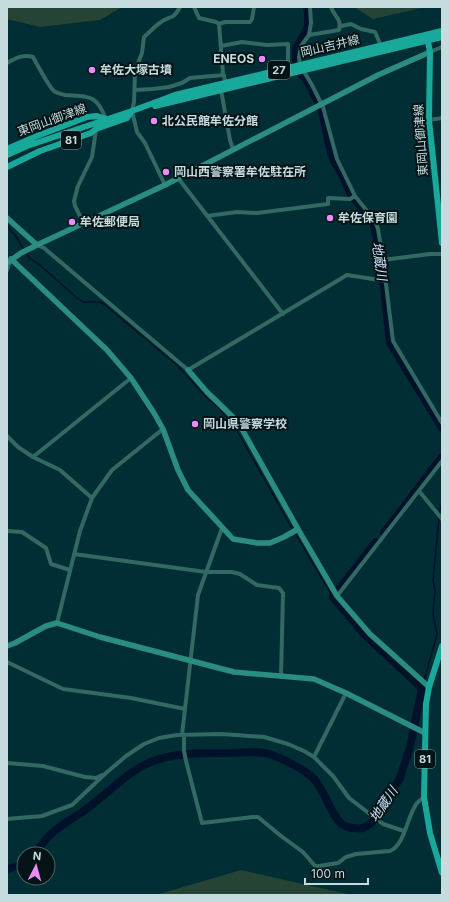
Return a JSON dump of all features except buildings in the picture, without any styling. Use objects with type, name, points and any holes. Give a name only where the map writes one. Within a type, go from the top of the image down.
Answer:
[{"type":"main road","name":"岡山吉井線","points":[[7,155],[27,146],[95,126],[106,119],[175,95],[224,86],[427,38],[442,31]]},
{"type":"main road","name":"岡山吉井線","points":[[224,86],[288,68],[302,67],[381,46],[427,38],[442,37]]},
{"type":"main road","name":"東岡山御津線","points":[[427,38],[430,52],[429,120],[442,243]]},
{"type":"main road","name":"東岡山御津線","points":[[7,167],[40,151],[90,132],[95,126],[127,118],[132,111]]},
{"type":"main road","name":"東岡山御津線","points":[[7,149],[87,117],[97,116],[106,119]]},
{"type":"main road","name":"81","points":[[442,646],[429,687],[426,704],[424,797],[430,833],[442,873]]},
{"type":"street","points":[[165,185],[145,143],[137,132],[132,111],[136,71],[142,53],[144,37],[163,20],[172,18],[177,14],[180,7]]},
{"type":"street","points":[[194,7],[199,18],[219,24],[225,22],[250,22],[254,7]]},
{"type":"street","points":[[310,7],[311,23],[309,35],[301,46],[300,57],[302,67],[330,130],[332,145],[337,159],[355,196],[375,221],[378,228],[393,341],[442,423]]},
{"type":"street","points":[[309,35],[339,30],[339,19],[332,12],[331,7]]},
{"type":"street","points":[[219,24],[230,140],[233,149]]},
{"type":"street","points":[[340,26],[351,24],[360,29],[375,32],[381,46]]},
{"type":"street","points":[[221,46],[242,42],[288,44],[288,68]]},
{"type":"street","points":[[7,270],[9,261],[34,246],[165,185],[378,75],[442,47]]},
{"type":"street","points":[[7,63],[15,58],[25,55],[33,57],[53,91],[62,94],[88,97],[95,100],[100,106],[106,119]]},
{"type":"street","points":[[135,90],[163,88],[182,83],[190,78],[224,75]]},
{"type":"street","points":[[429,120],[442,118]]},
{"type":"street","points":[[84,224],[75,206],[74,200],[78,186],[92,157],[95,126]]},
{"type":"street","points":[[178,178],[283,314]]},
{"type":"street","points":[[207,216],[237,212],[256,213],[328,204],[328,198],[350,199],[355,196]]},
{"type":"street","points":[[7,218],[34,246],[44,248],[188,370],[206,392],[238,422],[337,596],[370,634],[429,687]]},
{"type":"street","points":[[383,260],[430,254],[442,254]]},
{"type":"street","points":[[9,261],[107,350],[131,378],[163,429],[178,470],[188,490],[233,539],[257,543],[270,543],[298,529]]},
{"type":"street","points":[[188,370],[347,275],[386,281]]},
{"type":"street","points":[[33,456],[131,378]]},
{"type":"street","points":[[57,623],[80,531],[92,498],[112,470],[163,429]]},
{"type":"street","points":[[7,436],[18,447],[60,470],[92,498]]},
{"type":"street","points":[[337,596],[442,461]]},
{"type":"street","points":[[419,491],[442,519]]},
{"type":"street","points":[[222,528],[198,595],[183,735],[186,761],[202,823],[258,817],[303,852],[315,866],[319,866],[338,863],[346,857],[356,854],[390,851],[395,849],[418,802],[424,797]]},
{"type":"street","points":[[7,531],[22,532],[46,548],[51,564],[70,570]]},
{"type":"street","points":[[74,554],[206,572],[236,573],[257,585],[279,588],[283,593],[281,676]]},
{"type":"street","points":[[7,646],[16,643],[46,626],[57,623],[100,637],[234,672],[314,679],[346,693],[425,733]]},
{"type":"street","points":[[7,662],[63,689],[131,698],[185,709]]},
{"type":"street","points":[[314,757],[346,693]]},
{"type":"street","points":[[7,819],[42,816],[72,805],[126,756],[144,744],[159,738],[183,735],[233,734],[264,737],[288,744],[304,751],[314,757],[333,776],[349,798],[383,824],[404,831]]},
{"type":"street","points":[[7,763],[43,766],[85,777],[96,778],[106,773]]},
{"type":"green space","points":[[7,7],[122,7],[100,20],[40,27],[7,19]]},
{"type":"green space","points":[[356,7],[426,7],[373,19]]},
{"type":"green space","points":[[241,870],[352,895],[156,895]]},
{"type":"waterway","name":"地蔵川","points":[[296,61],[296,49],[308,27],[307,7]]},
{"type":"waterway","name":"地蔵川","points":[[302,74],[309,84],[322,111],[334,161],[345,180],[350,193],[373,222],[380,251],[390,343],[442,428]]},
{"type":"waterway","points":[[7,226],[15,235],[29,258],[40,265],[83,302],[99,302],[104,304],[178,366],[207,398],[219,408],[236,429],[293,530]]},
{"type":"waterway","name":"地蔵川","points":[[384,533],[442,457]]},
{"type":"waterway","points":[[439,514],[442,503]]},
{"type":"waterway","points":[[424,681],[437,634],[433,614],[435,591],[433,580],[439,518]]},
{"type":"waterway","points":[[295,533],[333,597]]},
{"type":"waterway","name":"地蔵川","points":[[41,846],[54,831],[84,811],[144,765],[162,758],[191,754],[267,753],[288,762],[314,779],[335,816],[343,825],[350,828],[360,829],[371,823],[400,778],[410,747],[421,693],[421,687],[365,635],[333,597],[376,542]]},
{"type":"waterway","name":"地蔵川","points":[[7,869],[16,866]]},
{"type":"place","name":"ENEOS","points":[[262,59]]},
{"type":"place","name":"牟佐大塚古墳","points":[[92,70]]},
{"type":"place","name":"北公民館牟佐分館","points":[[154,121]]},
{"type":"place","name":"岡山西警察署牟佐駐在所","points":[[166,172]]},
{"type":"place","name":"牟佐保育園","points":[[330,218]]},
{"type":"place","name":"牟佐郵便局","points":[[72,222]]},
{"type":"place","name":"岡山県警察学校","points":[[195,424]]}]
